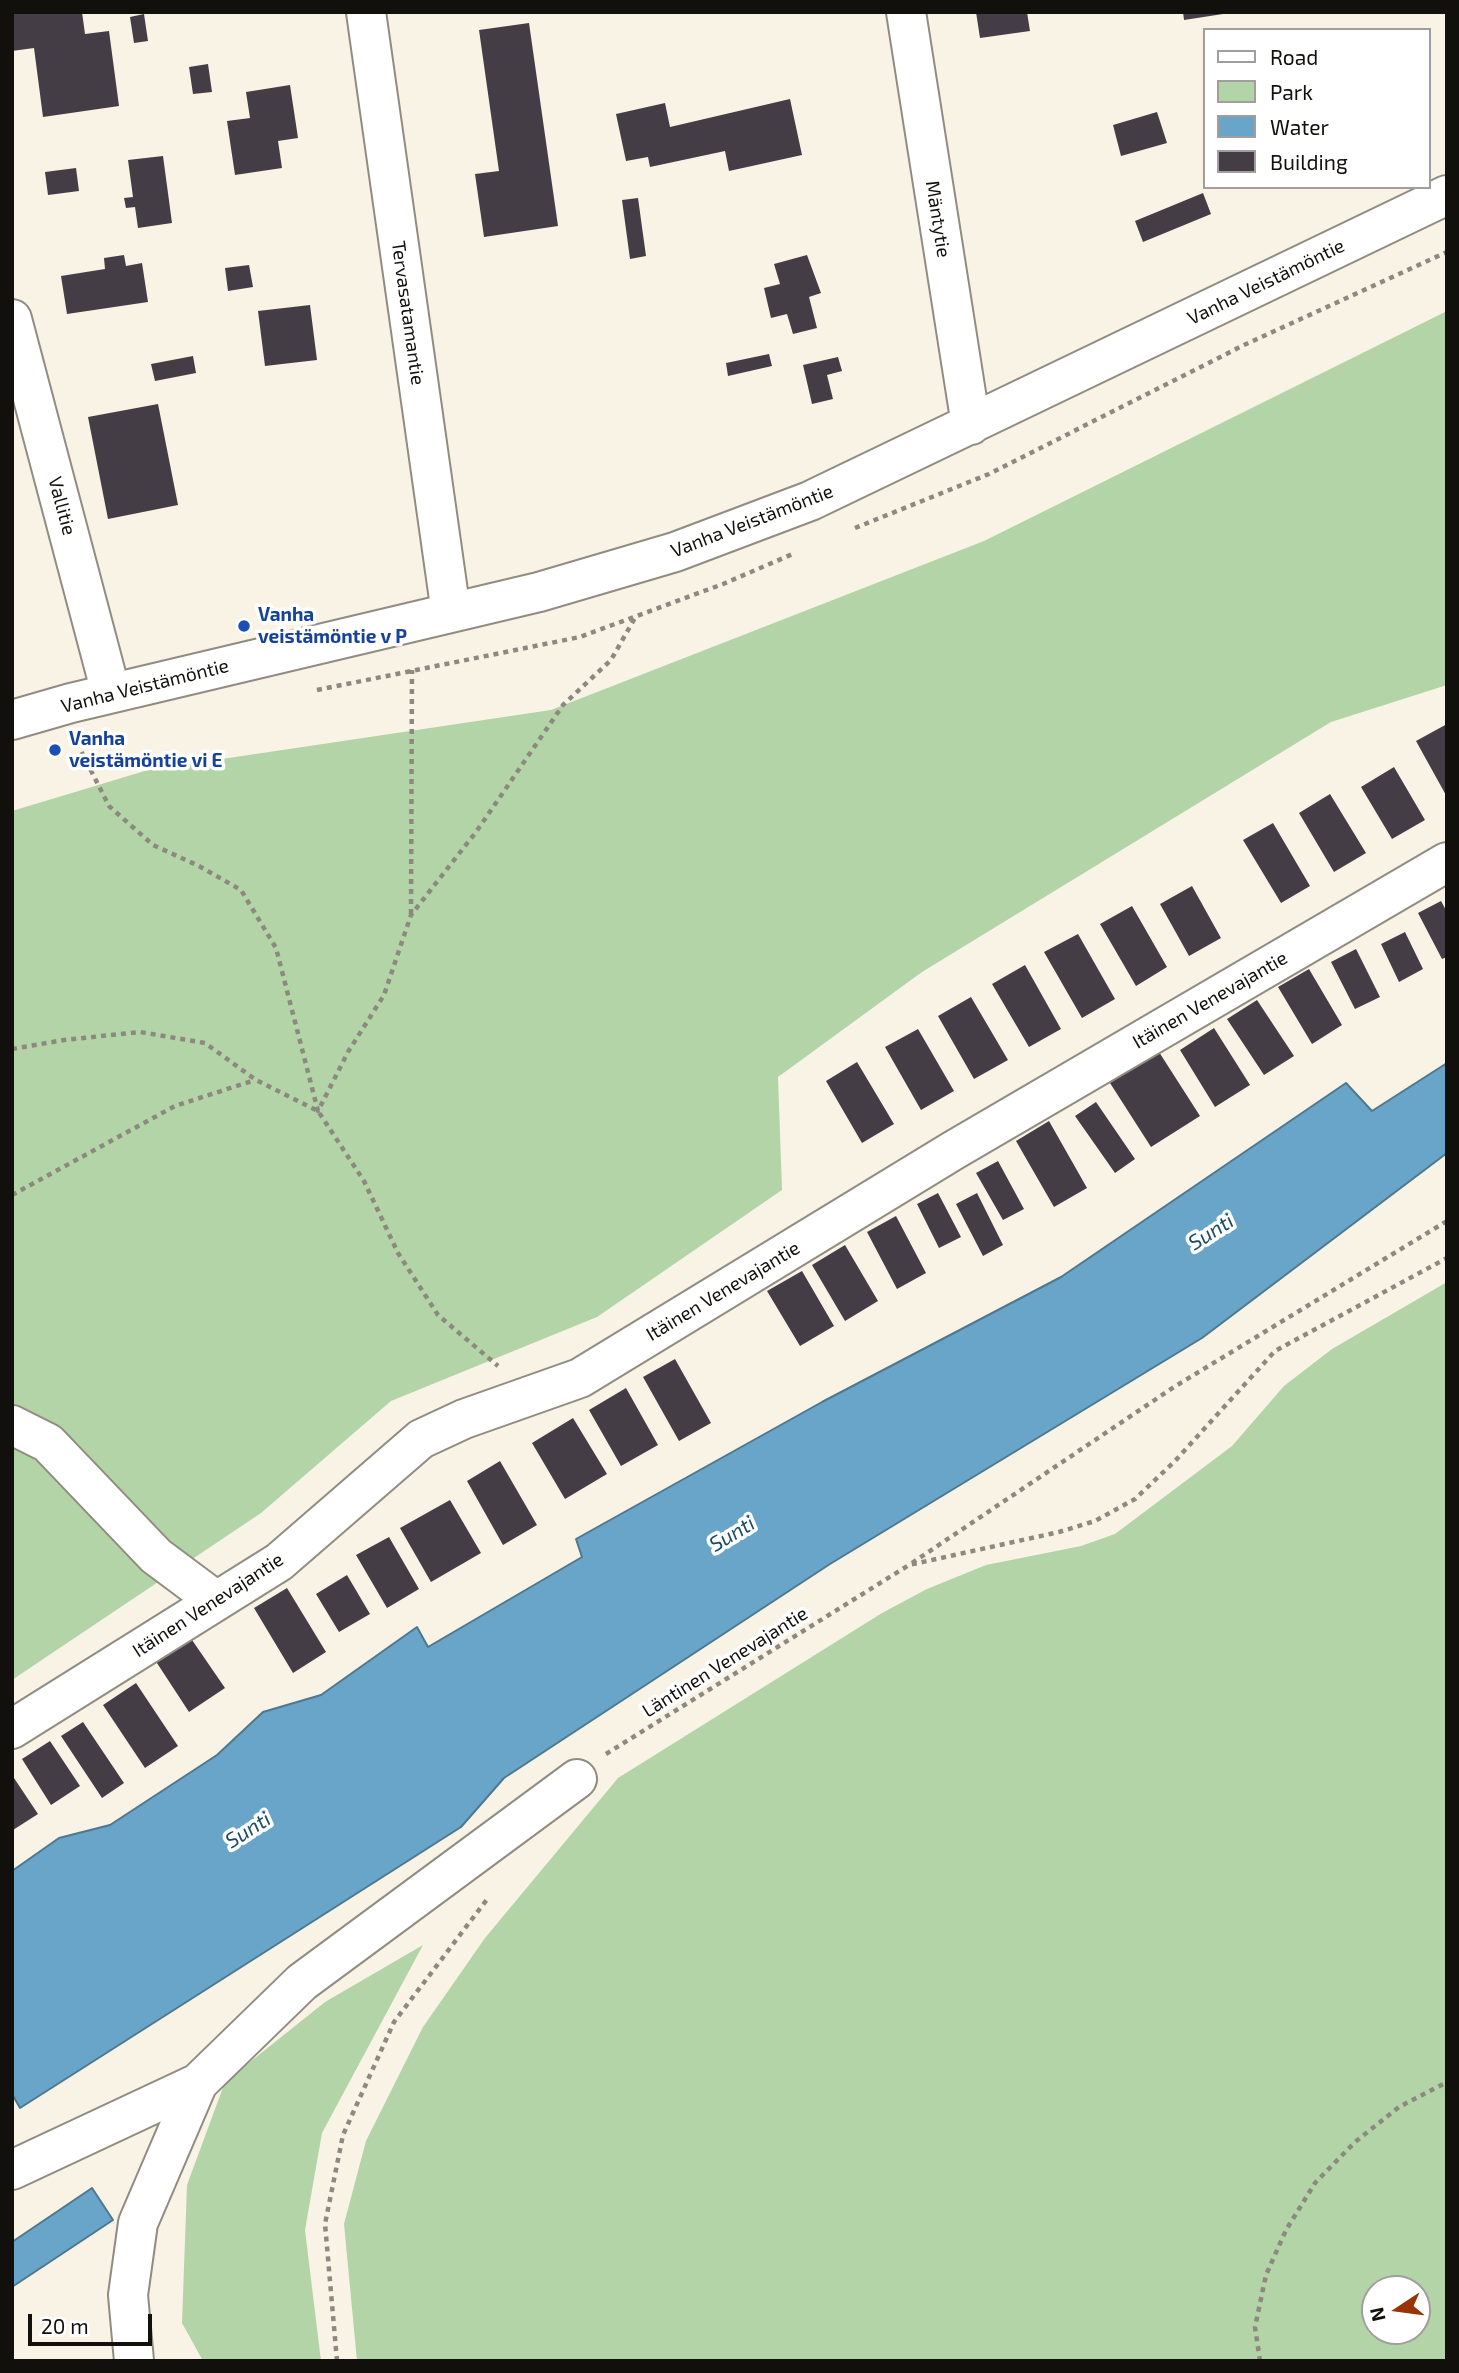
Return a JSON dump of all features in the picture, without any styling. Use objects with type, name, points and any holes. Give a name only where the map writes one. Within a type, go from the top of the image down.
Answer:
[{"type":"street","name":"Tervasatamantie","points":[[366,12],[451,613]]},
{"type":"street","name":"Mäntytie","points":[[906,12],[971,425]]},
{"type":"street","name":"Vanha Veistämöntie","points":[[12,720],[111,693],[539,592],[676,552],[810,501],[1447,195]]},
{"type":"street","name":"Vallitie","points":[[12,318],[111,693]]},
{"type":"street","name":"Itäinen Venevajantie","points":[[12,1729],[279,1562],[421,1438],[464,1419],[580,1378],[954,1150],[1447,862]]},
{"type":"street","points":[[12,1425],[48,1443],[156,1556],[215,1600]]},
{"type":"street","points":[[12,2170],[198,2083],[302,1982],[577,1779]]},
{"type":"street","points":[[134,2361],[128,2295],[138,2223],[198,2083]]},
{"type":"path","points":[[411,915],[476,832],[563,705],[611,660],[636,616]]},
{"type":"path","points":[[318,1111],[348,1052],[384,995],[411,915],[412,670]]},
{"type":"path","points":[[77,744],[109,806],[153,845],[199,866],[241,891],[276,948],[318,1111],[364,1181],[398,1253],[438,1315],[477,1345],[530,1397]]},
{"type":"path","points":[[12,1049],[140,1032],[205,1043],[256,1080],[318,1111]]},
{"type":"path","points":[[12,1195],[175,1106],[256,1080]]},
{"type":"path","points":[[909,1565],[1174,1387],[1447,1221]]},
{"type":"path","points":[[1444,1259],[1447,1269]]},
{"type":"path","name":"Läntinen Venevajantie","points":[[577,1779],[613,1748],[909,1565],[1059,1532],[1095,1521],[1135,1499],[1175,1461],[1275,1351],[1444,1259]]},
{"type":"path","points":[[337,2361],[325,2224],[343,2136],[394,2022],[494,1889]]},
{"type":"path","points":[[1260,2361],[1255,2327],[1266,2275],[1286,2231],[1315,2183],[1354,2142],[1390,2114],[1447,2082]]},
{"type":"green space","points":[[1447,311],[1447,685],[1331,722],[922,972],[778,1077],[782,1190],[597,1317],[391,1401],[261,1513],[12,1680],[12,811],[148,770],[551,710],[984,541]]},
{"type":"green space","points":[[1447,1282],[1447,2361],[357,2361],[344,2224],[366,2141],[423,2027],[485,1938],[618,1778],[882,1613],[927,1589],[986,1565],[1081,1546],[1115,1534],[1232,1446],[1284,1386],[1332,1349]]},
{"type":"green space","points":[[423,1945],[322,2133],[305,2230],[321,2361],[203,2361],[182,2323],[187,2185],[225,2082],[325,2002]]},
{"type":"water","name":"Sunti","points":[[1447,1063],[1447,1153],[1202,1338],[830,1564],[504,1778],[461,1827],[20,2108],[12,2094],[12,1871],[59,1838],[110,1825],[217,1755],[263,1712],[321,1695],[417,1627],[428,1647],[582,1557],[576,1539],[822,1402],[1061,1277],[1346,1083],[1372,1111]]},
{"type":"water","points":[[92,2188],[113,2220],[12,2287],[12,2242]]},
{"type":"building","points":[[12,12],[82,12],[85,34],[109,31],[119,106],[43,117],[34,48],[12,51]]},
{"type":"building","points":[[976,12],[1027,12],[1030,31],[980,38]]},
{"type":"building","points":[[1183,12],[1223,12],[1223,14],[1184,20]]},
{"type":"building","points":[[144,14],[148,41],[134,43],[130,17]]},
{"type":"building","points":[[529,23],[558,226],[484,237],[475,174],[499,171],[479,30]]},
{"type":"building","points":[[208,64],[212,92],[193,94],[189,67]]},
{"type":"building","points":[[290,85],[298,138],[278,141],[282,168],[235,175],[227,121],[250,118],[246,92]]},
{"type":"building","points":[[790,99],[802,155],[729,171],[725,151],[650,167],[648,157],[626,161],[616,114],[665,103],[670,127]]},
{"type":"building","points":[[1157,112],[1167,143],[1121,156],[1113,125]]},
{"type":"building","points":[[163,156],[172,223],[138,228],[135,207],[126,208],[124,198],[133,197],[128,160]]},
{"type":"building","points":[[76,168],[79,191],[48,195],[45,172]]},
{"type":"building","points":[[1203,193],[1211,214],[1143,242],[1135,221]]},
{"type":"building","points":[[638,198],[646,256],[630,259],[622,200]]},
{"type":"building","points":[[124,255],[126,266],[142,263],[148,302],[67,314],[61,276],[105,269],[104,258]]},
{"type":"building","points":[[807,255],[821,293],[809,297],[817,328],[793,334],[787,314],[771,318],[764,288],[780,284],[774,264]]},
{"type":"building","points":[[249,265],[253,287],[228,291],[225,268]]},
{"type":"building","points":[[310,305],[317,360],[265,366],[258,311]]},
{"type":"building","points":[[769,354],[772,366],[728,376],[726,363]]},
{"type":"building","points":[[193,356],[196,373],[155,381],[151,364]]},
{"type":"building","points":[[838,357],[842,371],[827,375],[833,399],[812,404],[803,365]]},
{"type":"building","points":[[158,404],[178,505],[108,519],[88,417]]},
{"type":"building","points":[[1447,724],[1447,797],[1416,741]]},
{"type":"building","points":[[1394,767],[1425,820],[1392,839],[1361,787]]},
{"type":"building","points":[[1330,794],[1366,853],[1334,872],[1299,813]]},
{"type":"building","points":[[1273,823],[1310,886],[1281,903],[1243,840]]},
{"type":"building","points":[[1192,886],[1221,938],[1189,956],[1160,904]]},
{"type":"building","points":[[1441,901],[1447,912],[1447,957],[1442,959],[1418,913]]},
{"type":"building","points":[[1132,906],[1167,967],[1136,986],[1100,924]]},
{"type":"building","points":[[1405,932],[1423,969],[1399,982],[1381,944]]},
{"type":"building","points":[[1078,934],[1115,999],[1082,1018],[1044,952]]},
{"type":"building","points":[[1356,949],[1380,997],[1355,1009],[1331,962]]},
{"type":"building","points":[[1025,965],[1061,1029],[1029,1047],[992,984]]},
{"type":"building","points":[[1309,969],[1342,1025],[1312,1044],[1278,987]]},
{"type":"building","points":[[971,997],[1008,1060],[974,1079],[938,1016]]},
{"type":"building","points":[[1257,1000],[1294,1056],[1264,1075],[1227,1019]]},
{"type":"building","points":[[1214,1028],[1250,1085],[1215,1107],[1180,1050]]},
{"type":"building","points":[[918,1029],[954,1091],[921,1110],[885,1047]]},
{"type":"building","points":[[1159,1052],[1200,1116],[1151,1147],[1110,1083]]},
{"type":"building","points":[[857,1062],[894,1124],[862,1143],[826,1081]]},
{"type":"building","points":[[1096,1102],[1135,1159],[1115,1173],[1075,1116]]},
{"type":"building","points":[[1049,1121],[1087,1188],[1054,1207],[1016,1141]]},
{"type":"building","points":[[998,1161],[1024,1209],[1003,1220],[976,1173]]},
{"type":"building","points":[[938,1193],[961,1237],[939,1248],[917,1204]]},
{"type":"building","points":[[977,1193],[1003,1245],[983,1256],[956,1204]]},
{"type":"building","points":[[896,1216],[926,1273],[897,1289],[867,1232]]},
{"type":"building","points":[[845,1245],[878,1301],[845,1321],[812,1265]]},
{"type":"building","points":[[802,1271],[834,1326],[800,1346],[767,1291]]},
{"type":"building","points":[[675,1359],[711,1423],[679,1441],[643,1377]]},
{"type":"building","points":[[626,1388],[658,1445],[621,1466],[589,1410]]},
{"type":"building","points":[[573,1418],[607,1474],[565,1499],[532,1443]]},
{"type":"building","points":[[500,1461],[537,1525],[503,1545],[467,1481]]},
{"type":"building","points":[[450,1500],[481,1553],[431,1582],[400,1528]]},
{"type":"building","points":[[389,1537],[419,1589],[387,1608],[356,1555]]},
{"type":"building","points":[[347,1575],[370,1614],[339,1632],[316,1594]]},
{"type":"building","points":[[287,1588],[326,1652],[293,1673],[254,1608]]},
{"type":"building","points":[[190,1637],[225,1688],[189,1712],[155,1660]]},
{"type":"building","points":[[136,1683],[178,1746],[145,1768],[103,1705]]},
{"type":"building","points":[[83,1722],[124,1783],[102,1798],[61,1736]]},
{"type":"building","points":[[50,1741],[80,1786],[51,1805],[22,1759]]},
{"type":"building","points":[[12,1775],[38,1814],[13,1830],[12,1828]]},
{"type":"place","name":"Vanha veistämöntie v P","points":[[244,626]]},
{"type":"place","name":"Vanha veistämöntie vi E","points":[[55,750]]}]
